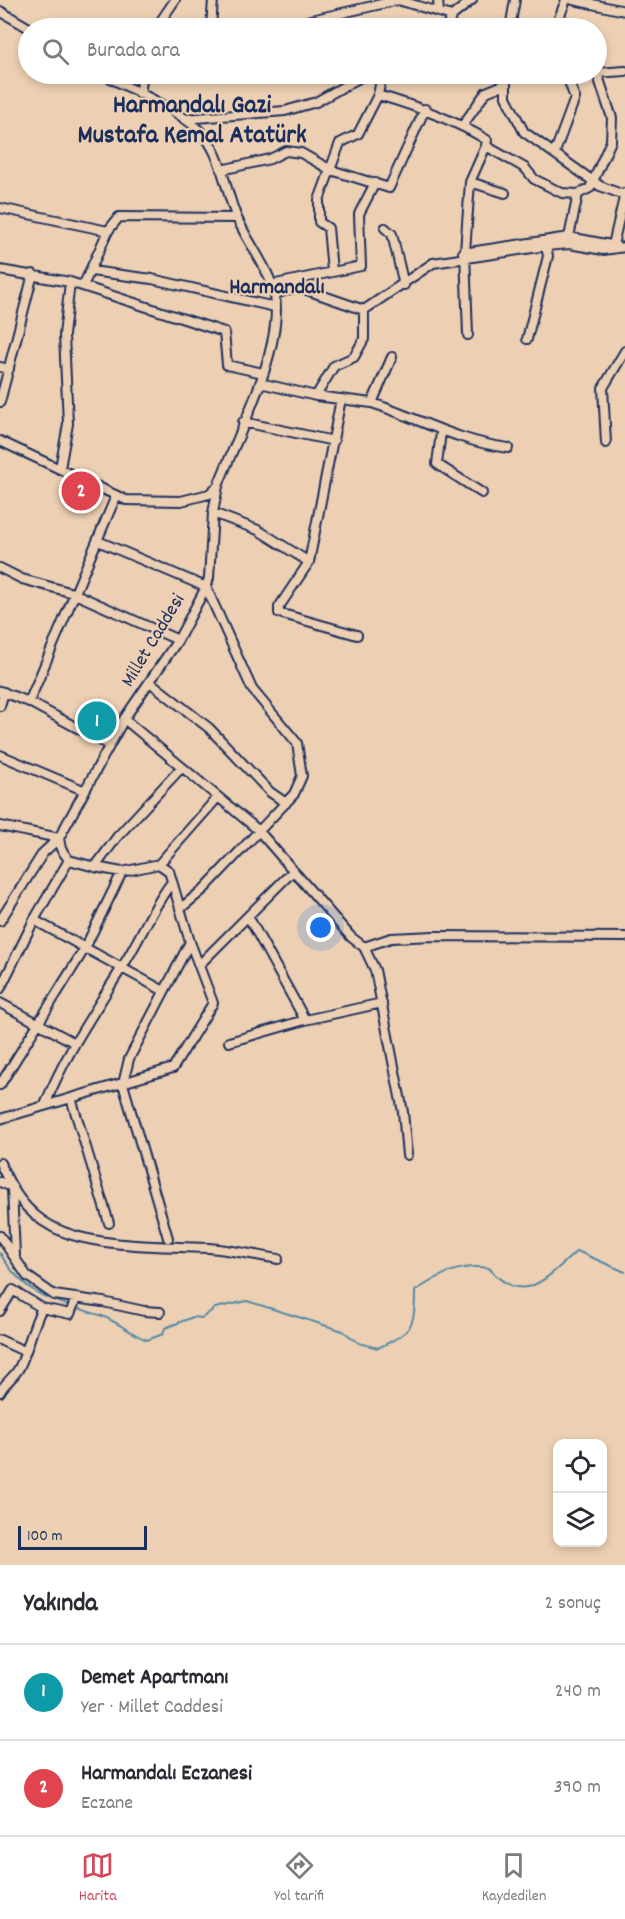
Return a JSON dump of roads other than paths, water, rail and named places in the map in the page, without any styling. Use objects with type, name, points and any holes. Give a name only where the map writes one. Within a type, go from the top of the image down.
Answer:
[{"type":"street","points":[[163,18],[175,0]]},
{"type":"street","points":[[212,18],[213,0]]},
{"type":"street","points":[[308,18],[354,4],[398,0],[452,16],[472,0]]},
{"type":"street","points":[[438,0],[439,12]]},
{"type":"street","points":[[512,18],[515,0]]},
{"type":"street","points":[[559,18],[566,0]]},
{"type":"street","points":[[573,0],[625,11]]},
{"type":"street","points":[[0,11],[18,22]]},
{"type":"street","points":[[607,72],[625,71]]},
{"type":"street","points":[[121,84],[184,119],[206,138],[221,170],[236,218],[275,294],[298,287],[364,310]]},
{"type":"street","points":[[140,94],[142,84]]},
{"type":"street","points":[[184,119],[285,111],[316,102],[348,84]]},
{"type":"street","points":[[332,271],[328,228],[319,222],[319,200],[340,143],[358,134],[378,94],[380,84]]},
{"type":"street","points":[[463,125],[486,92],[506,84],[506,97],[524,132],[594,182],[625,194],[620,246]]},
{"type":"street","points":[[555,152],[575,98],[570,84]]},
{"type":"street","points":[[486,146],[525,168],[534,179],[562,192],[578,194],[585,192],[594,182],[611,141],[612,118],[599,84]]},
{"type":"street","points":[[378,94],[425,109],[463,125],[487,140],[470,182],[466,256],[468,335]]},
{"type":"street","points":[[221,170],[270,159],[286,152],[301,153],[331,170],[389,188],[425,109]]},
{"type":"street","points":[[470,182],[505,192]]},
{"type":"street","points":[[271,285],[361,266],[359,214],[375,183]]},
{"type":"street","points":[[569,237],[578,194]]},
{"type":"street","points":[[0,207],[108,231]]},
{"type":"street","points":[[83,286],[108,231],[119,217],[236,218]]},
{"type":"street","points":[[385,228],[392,234],[404,285]]},
{"type":"street","points":[[364,310],[404,285],[433,263],[569,237],[620,246]]},
{"type":"street","points":[[466,256],[569,244],[603,250],[620,246]]},
{"type":"street","points":[[528,339],[548,256],[546,246]]},
{"type":"street","points":[[0,270],[70,282],[224,332],[226,365],[263,373]]},
{"type":"street","points":[[90,271],[152,279],[275,307]]},
{"type":"street","points":[[0,402],[33,274]]},
{"type":"street","points":[[60,468],[68,424],[64,335],[70,282]]},
{"type":"street","name":"Millet Caddesi","points":[[0,921],[3,910],[43,853],[59,838],[83,790],[124,719],[178,640],[206,587],[212,553],[213,513],[218,486],[263,373],[274,332],[275,294]]},
{"type":"street","points":[[316,396],[334,366],[354,357],[364,339],[364,310]]},
{"type":"street","points":[[606,443],[603,388],[625,351]]},
{"type":"street","points":[[372,403],[392,357]]},
{"type":"street","points":[[0,367],[9,369]]},
{"type":"street","points":[[260,383],[316,396],[372,403],[415,417],[441,432],[478,444],[508,448]]},
{"type":"street","points":[[341,399],[309,561],[279,607],[279,613],[357,635]]},
{"type":"street","points":[[243,422],[334,441]]},
{"type":"street","points":[[441,432],[437,464],[482,493]]},
{"type":"street","points":[[0,441],[126,500],[181,501],[209,494],[218,486]]},
{"type":"street","points":[[29,702],[73,593],[98,542],[116,496]]},
{"type":"street","points":[[213,513],[258,530],[309,561]]},
{"type":"street","points":[[98,542],[206,587],[252,689],[297,743],[302,776],[294,794],[229,863],[181,908]]},
{"type":"street","points":[[0,568],[22,579],[73,593],[178,640]]},
{"type":"street","points":[[150,682],[209,728],[270,792],[285,803]]},
{"type":"street","points":[[0,706],[2,691],[29,702],[109,745]]},
{"type":"street","points":[[124,719],[258,830],[351,937],[364,947],[375,970],[403,1113],[407,1155]]},
{"type":"street","points":[[0,755],[83,790]]},
{"type":"street","points":[[95,867],[117,837],[182,766]]},
{"type":"street","points":[[0,826],[59,838],[61,849],[69,860],[122,872],[159,864],[218,797]]},
{"type":"street","points":[[0,990],[34,920],[69,860]]},
{"type":"street","points":[[0,1119],[173,1068],[198,1029],[213,1003],[190,942],[168,871],[159,864]]},
{"type":"street","points":[[199,965],[249,918],[293,871]]},
{"type":"street","points":[[0,1085],[22,1046],[39,1024],[85,948],[122,872]]},
{"type":"street","points":[[45,1106],[55,1078],[123,967],[156,903],[172,882]]},
{"type":"street","points":[[249,918],[304,1020]]},
{"type":"street","points":[[34,920],[164,991]]},
{"type":"street","points":[[364,947],[391,938],[433,936],[625,937]]},
{"type":"street","points":[[168,1238],[123,1084],[129,1059],[190,942]]},
{"type":"street","points":[[0,1002],[75,1043]]},
{"type":"street","points":[[229,1041],[304,1020],[382,1004]]},
{"type":"street","points":[[71,1098],[109,1223]]},
{"type":"street","points":[[0,1163],[20,1201],[34,1215],[66,1234],[137,1245],[213,1249],[278,1259]]},
{"type":"street","points":[[0,1182],[12,1187]]},
{"type":"street","points":[[12,1187],[15,1255]]},
{"type":"street","points":[[0,1236],[15,1255],[27,1276],[54,1295],[75,1301],[160,1312]]},
{"type":"street","points":[[0,1311],[13,1290],[42,1308],[70,1314],[75,1301]]},
{"type":"street","points":[[0,1392],[3,1379],[20,1368],[24,1351],[42,1308]]},
{"type":"street","points":[[0,1340],[24,1351]]},
{"type":"waterway","points":[[0,1253],[10,1269],[32,1289],[44,1296],[102,1316],[147,1340],[163,1334],[165,1328],[193,1317],[202,1318],[215,1308],[247,1301],[343,1331],[359,1343],[378,1348],[398,1338],[409,1328],[414,1314],[415,1291],[441,1275],[459,1269],[489,1268],[501,1280],[513,1286],[524,1287],[545,1279],[577,1251],[625,1272]]},
{"type":"place","name":"Harmandalı Eczanesi","points":[[81,491]]},
{"type":"place","name":"Demet Apartmanı","points":[[97,721]]},
{"type":"district","name":"Harmandalı Gazi Mustafa Kemal Atatürk","points":[[192,121]]},
{"type":"district","name":"Harmandalı","points":[[277,288]]}]
